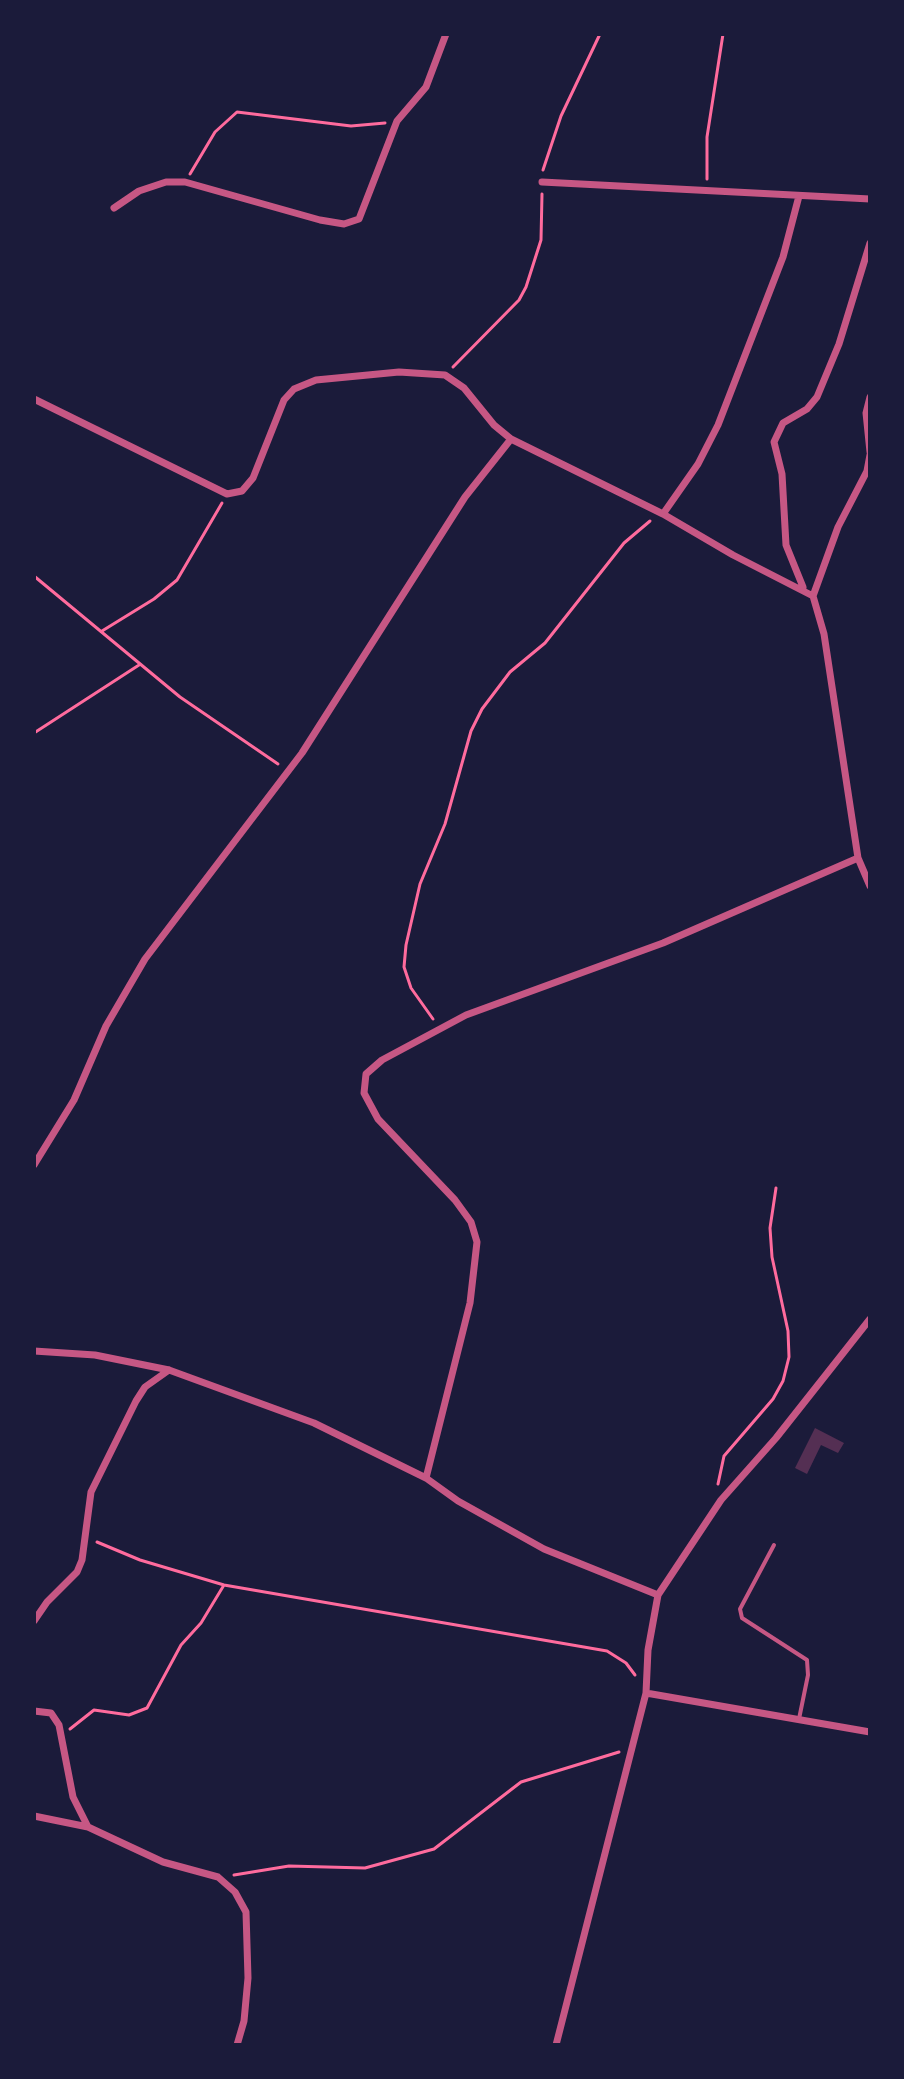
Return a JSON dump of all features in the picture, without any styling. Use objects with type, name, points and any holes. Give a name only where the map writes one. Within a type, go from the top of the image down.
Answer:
[{"type":"street","points":[[114,208],[139,191],[166,182],[185,182],[344,224],[359,219],[397,121],[426,87],[446,34]]},
{"type":"street","points":[[542,182],[799,196],[832,194],[870,199]]},
{"type":"street","points":[[663,514],[698,464],[718,425],[783,257],[799,196]]},
{"type":"street","points":[[803,587],[786,545],[782,474],[774,442],[783,423],[807,409],[817,397],[839,344],[869,256],[870,243]]},
{"type":"street","points":[[34,399],[227,494],[242,491],[253,478],[284,400],[294,389],[316,380],[399,372],[445,375],[464,388],[494,425],[511,439],[663,514],[733,555],[803,587],[813,596],[824,634],[858,858],[870,886]]},
{"type":"street","points":[[813,596],[870,454],[866,413],[870,397]]},
{"type":"street","points":[[34,1165],[74,1100],[127,987],[163,934],[288,770],[465,497],[511,439]]},
{"type":"street","points":[[426,1478],[470,1303],[477,1242],[471,1222],[455,1200],[378,1119],[364,1093],[366,1074],[382,1060],[466,1015],[663,943],[858,858]]},
{"type":"street","points":[[556,2045],[646,1693],[648,1650],[658,1595],[721,1500],[776,1438],[870,1319]]},
{"type":"street","points":[[34,1351],[95,1355],[169,1370],[314,1423],[426,1478],[458,1501],[544,1549],[658,1595]]},
{"type":"street","points":[[34,1621],[77,1572],[86,1538],[91,1492],[101,1470],[145,1387],[169,1370]]},
{"type":"street","points":[[646,1693],[870,1732]]},
{"type":"street","points":[[34,1711],[51,1713],[59,1725],[73,1797],[88,1827]]},
{"type":"street","points":[[34,1816],[88,1827],[163,1862],[218,1877],[235,1892],[246,1912],[248,1978],[244,2021],[237,2045]]},
{"type":"lane","points":[[774,1545],[740,1609],[742,1618],[807,1660],[808,1675],[799,1719]]},
{"type":"path","points":[[445,375],[519,300],[526,287],[541,240],[544,164],[561,116],[600,34]]},
{"type":"path","points":[[707,191],[707,137],[723,34]]},
{"type":"path","points":[[185,182],[215,132],[237,112],[351,126],[397,121]]},
{"type":"path","points":[[102,631],[154,599],[177,580],[227,494]]},
{"type":"path","points":[[440,1028],[411,988],[404,967],[420,884],[445,824],[471,731],[510,672],[545,643],[624,543],[643,525],[663,514]]},
{"type":"path","points":[[34,576],[139,665],[288,770]]},
{"type":"path","points":[[34,733],[139,665]]},
{"type":"path","points":[[721,1500],[718,1485],[724,1456],[773,1399],[783,1381],[789,1357],[788,1331],[772,1257],[770,1228],[776,1188]]},
{"type":"path","points":[[86,1538],[140,1560],[224,1585],[607,1651],[626,1663],[646,1693]]},
{"type":"path","points":[[62,1738],[94,1710],[129,1715],[147,1708],[181,1645],[201,1623],[224,1585]]},
{"type":"path","points":[[218,1877],[289,1866],[365,1868],[434,1849],[521,1782],[631,1749]]},
{"type":"building","points":[[815,1428],[844,1443],[838,1453],[821,1445],[807,1474],[795,1468]]}]
